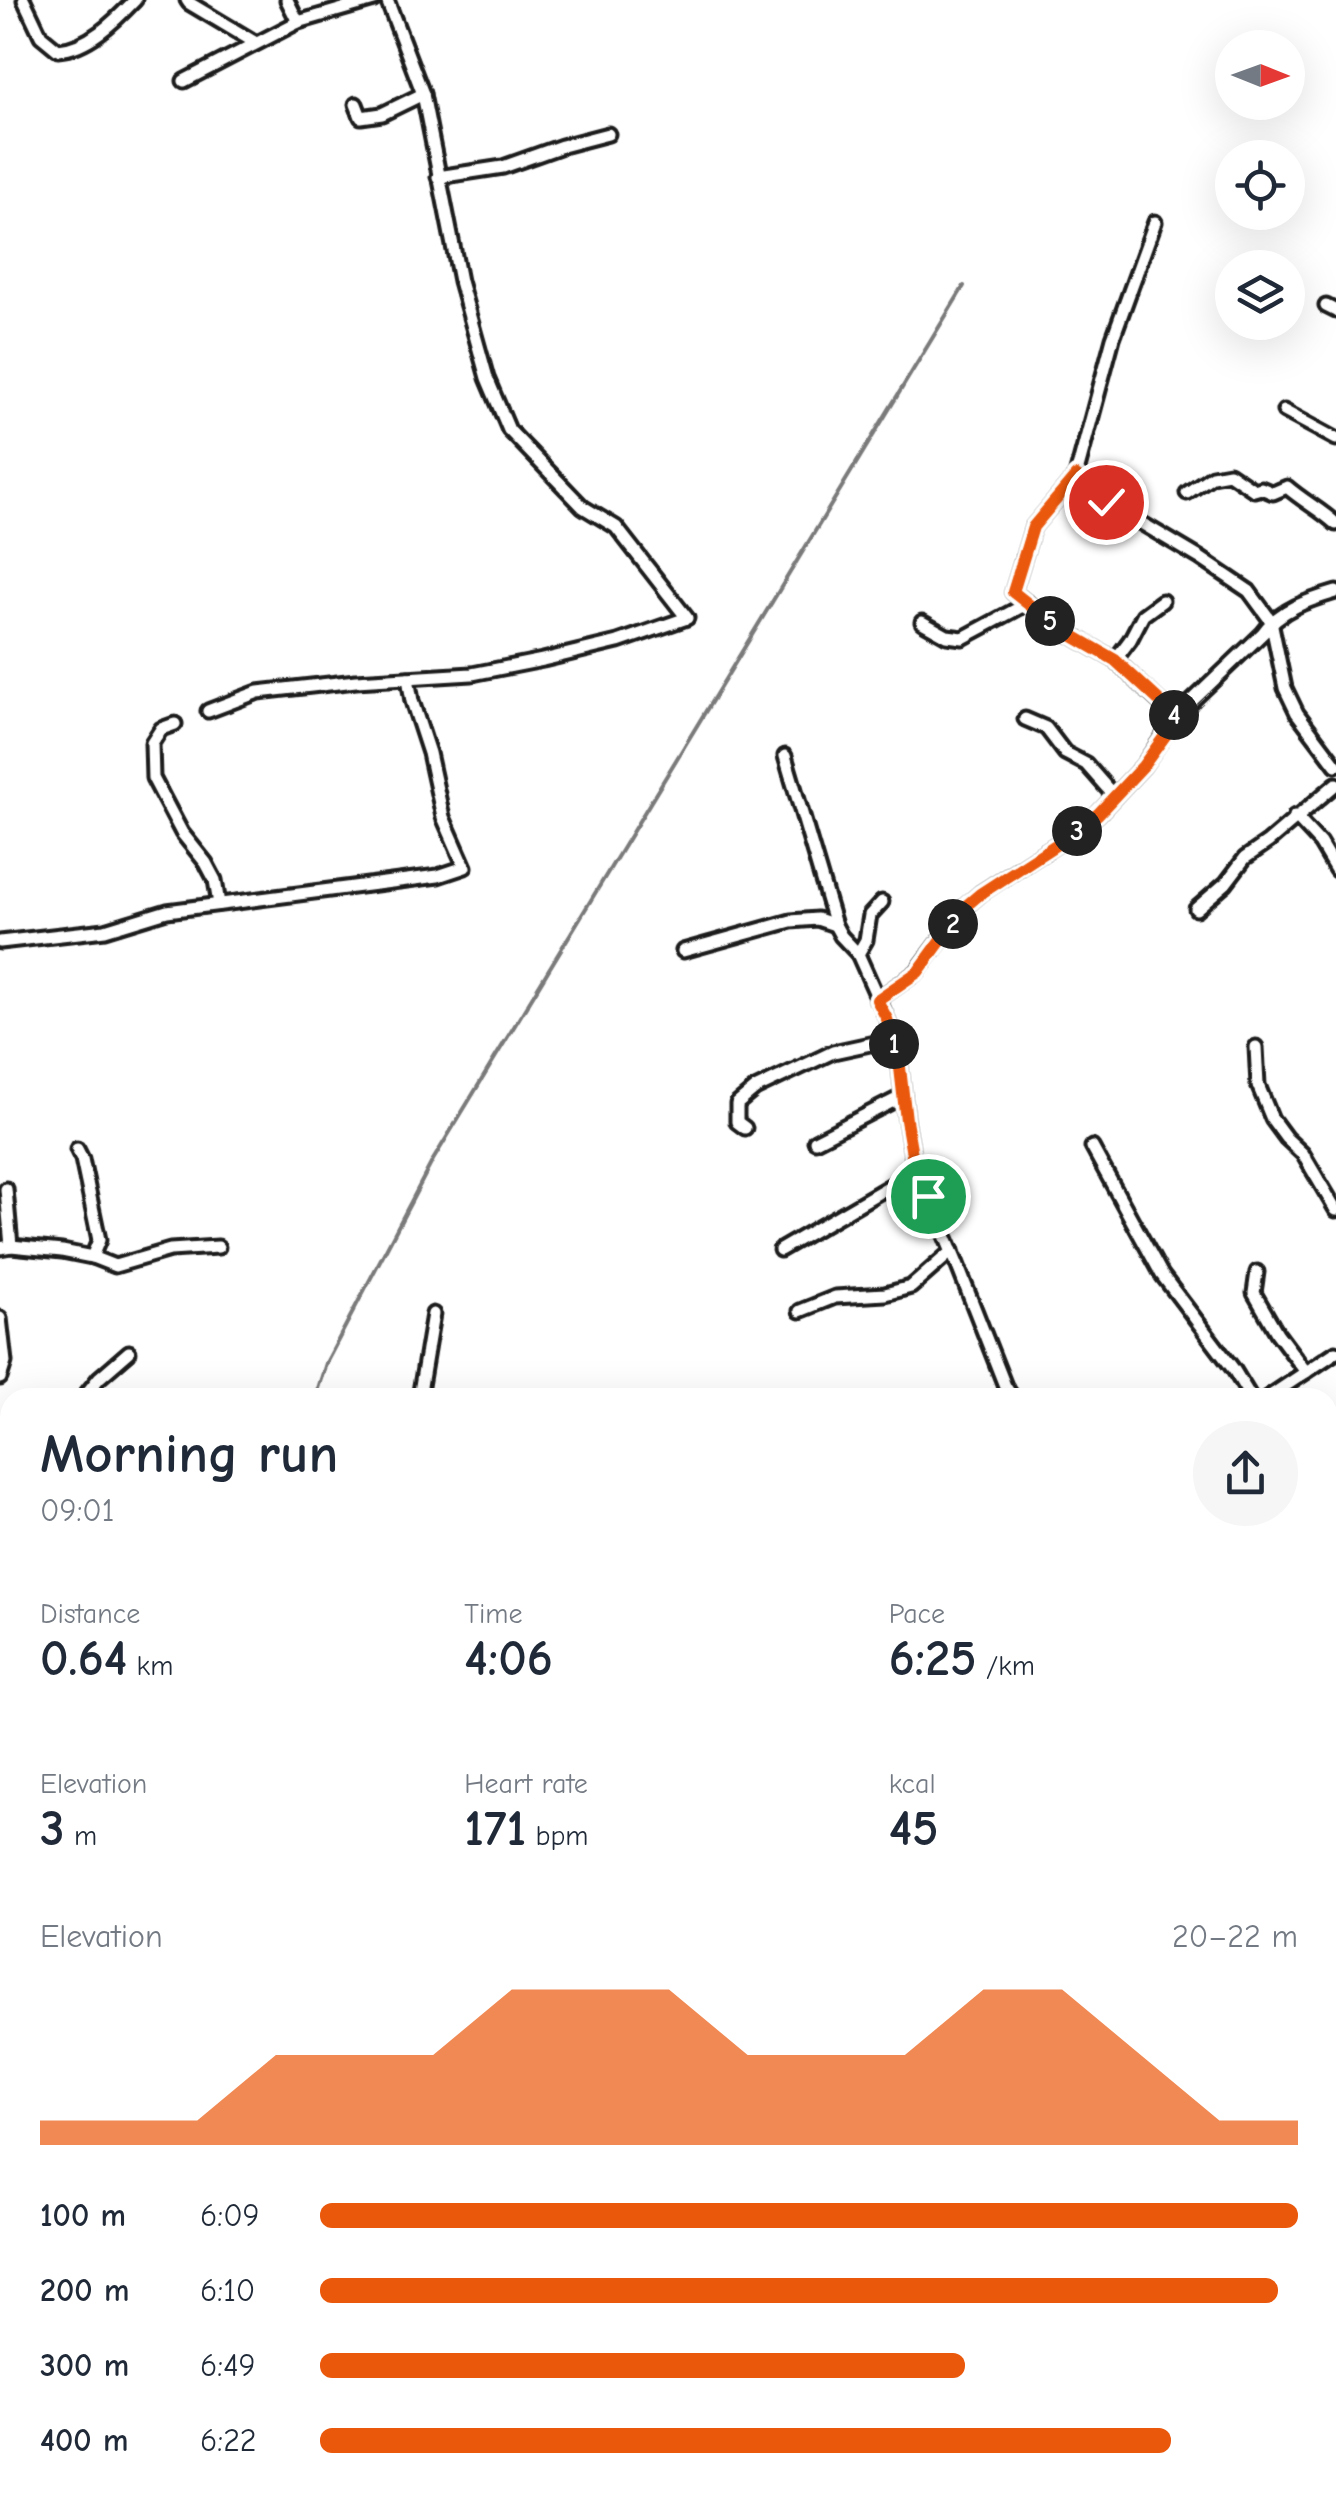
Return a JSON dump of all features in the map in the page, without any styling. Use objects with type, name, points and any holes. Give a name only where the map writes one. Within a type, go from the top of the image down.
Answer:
[{"type":"street","points":[[24,0],[42,36],[58,50],[69,49],[111,25],[135,0]]},
{"type":"street","points":[[188,0],[256,43]]},
{"type":"street","points":[[287,0],[298,22]]},
{"type":"street","points":[[184,81],[298,22],[374,0]]},
{"type":"street","points":[[208,712],[258,692],[356,680],[472,674],[618,642],[688,618],[616,527],[583,507],[508,430],[487,378],[460,281],[423,94],[387,0]]},
{"type":"street","points":[[356,104],[360,117],[382,114],[423,94]]},
{"type":"street","points":[[438,177],[503,167],[608,134]]},
{"type":"street","points":[[1154,222],[1113,338],[1076,476],[1033,527],[1013,592],[1056,626],[1115,660],[1178,718]]},
{"type":"street","points":[[1284,411],[1336,439]]},
{"type":"street","points":[[1187,493],[1212,476],[1229,473],[1254,490],[1261,488],[1273,493],[1287,487],[1336,524]]},
{"type":"street","points":[[1076,476],[1106,502],[1249,590],[1271,621],[1285,688],[1297,713],[1336,765]]},
{"type":"street","points":[[877,1000],[918,972],[967,905],[980,894],[1098,814],[1143,766],[1178,718],[1271,621],[1302,602],[1336,592]]},
{"type":"street","points":[[1115,660],[1143,615],[1162,602]]},
{"type":"street","points":[[922,622],[946,636],[963,638],[1028,603]]},
{"type":"street","points":[[0,942],[105,930],[167,911],[438,876],[465,867],[444,817],[408,678]]},
{"type":"street","points":[[1025,718],[1046,728],[1065,753],[1086,764],[1114,796]]},
{"type":"street","points":[[174,724],[161,729],[152,744],[153,778],[182,834],[215,880],[218,904]]},
{"type":"street","points":[[784,756],[835,925],[858,954],[887,1019],[899,1059],[913,1160],[1006,1388]]},
{"type":"street","points":[[1196,909],[1226,883],[1245,858],[1336,784]]},
{"type":"street","points":[[1296,816],[1320,843],[1336,870]]},
{"type":"street","points":[[858,954],[866,940],[870,915],[882,902]]},
{"type":"street","points":[[683,951],[790,921],[817,919],[835,925]]},
{"type":"street","points":[[745,1128],[738,1122],[737,1104],[755,1089],[833,1052],[893,1038]]},
{"type":"street","points":[[1256,1047],[1258,1084],[1272,1119],[1304,1154],[1336,1210]]},
{"type":"street","points":[[815,1141],[903,1096]]},
{"type":"street","points":[[1092,1147],[1162,1275],[1245,1388]]},
{"type":"street","points":[[77,1149],[99,1240],[92,1257]]},
{"type":"street","points":[[780,1250],[907,1176],[919,1174]]},
{"type":"street","points":[[6,1190],[5,1247],[62,1251],[115,1266],[170,1250],[218,1248]]},
{"type":"street","points":[[800,1311],[835,1297],[885,1294],[911,1287],[952,1251]]},
{"type":"street","points":[[1258,1272],[1254,1293],[1276,1332],[1306,1372]]},
{"type":"street","points":[[421,1388],[433,1314]]},
{"type":"street","points":[[0,1318],[5,1362],[0,1378]]},
{"type":"street","points":[[90,1388],[129,1352]]},
{"type":"street","points":[[1282,1388],[1336,1352]]},
{"type":"waterway","points":[[318,1388],[326,1363],[433,1160],[964,286]]},
{"type":"route","points":[[928,1196],[913,1160],[899,1059],[877,1000],[918,972],[967,905],[980,894],[1098,814],[1143,766],[1178,718],[1115,660],[1056,626],[1013,592],[1033,527],[1076,476],[1106,502]]}]
